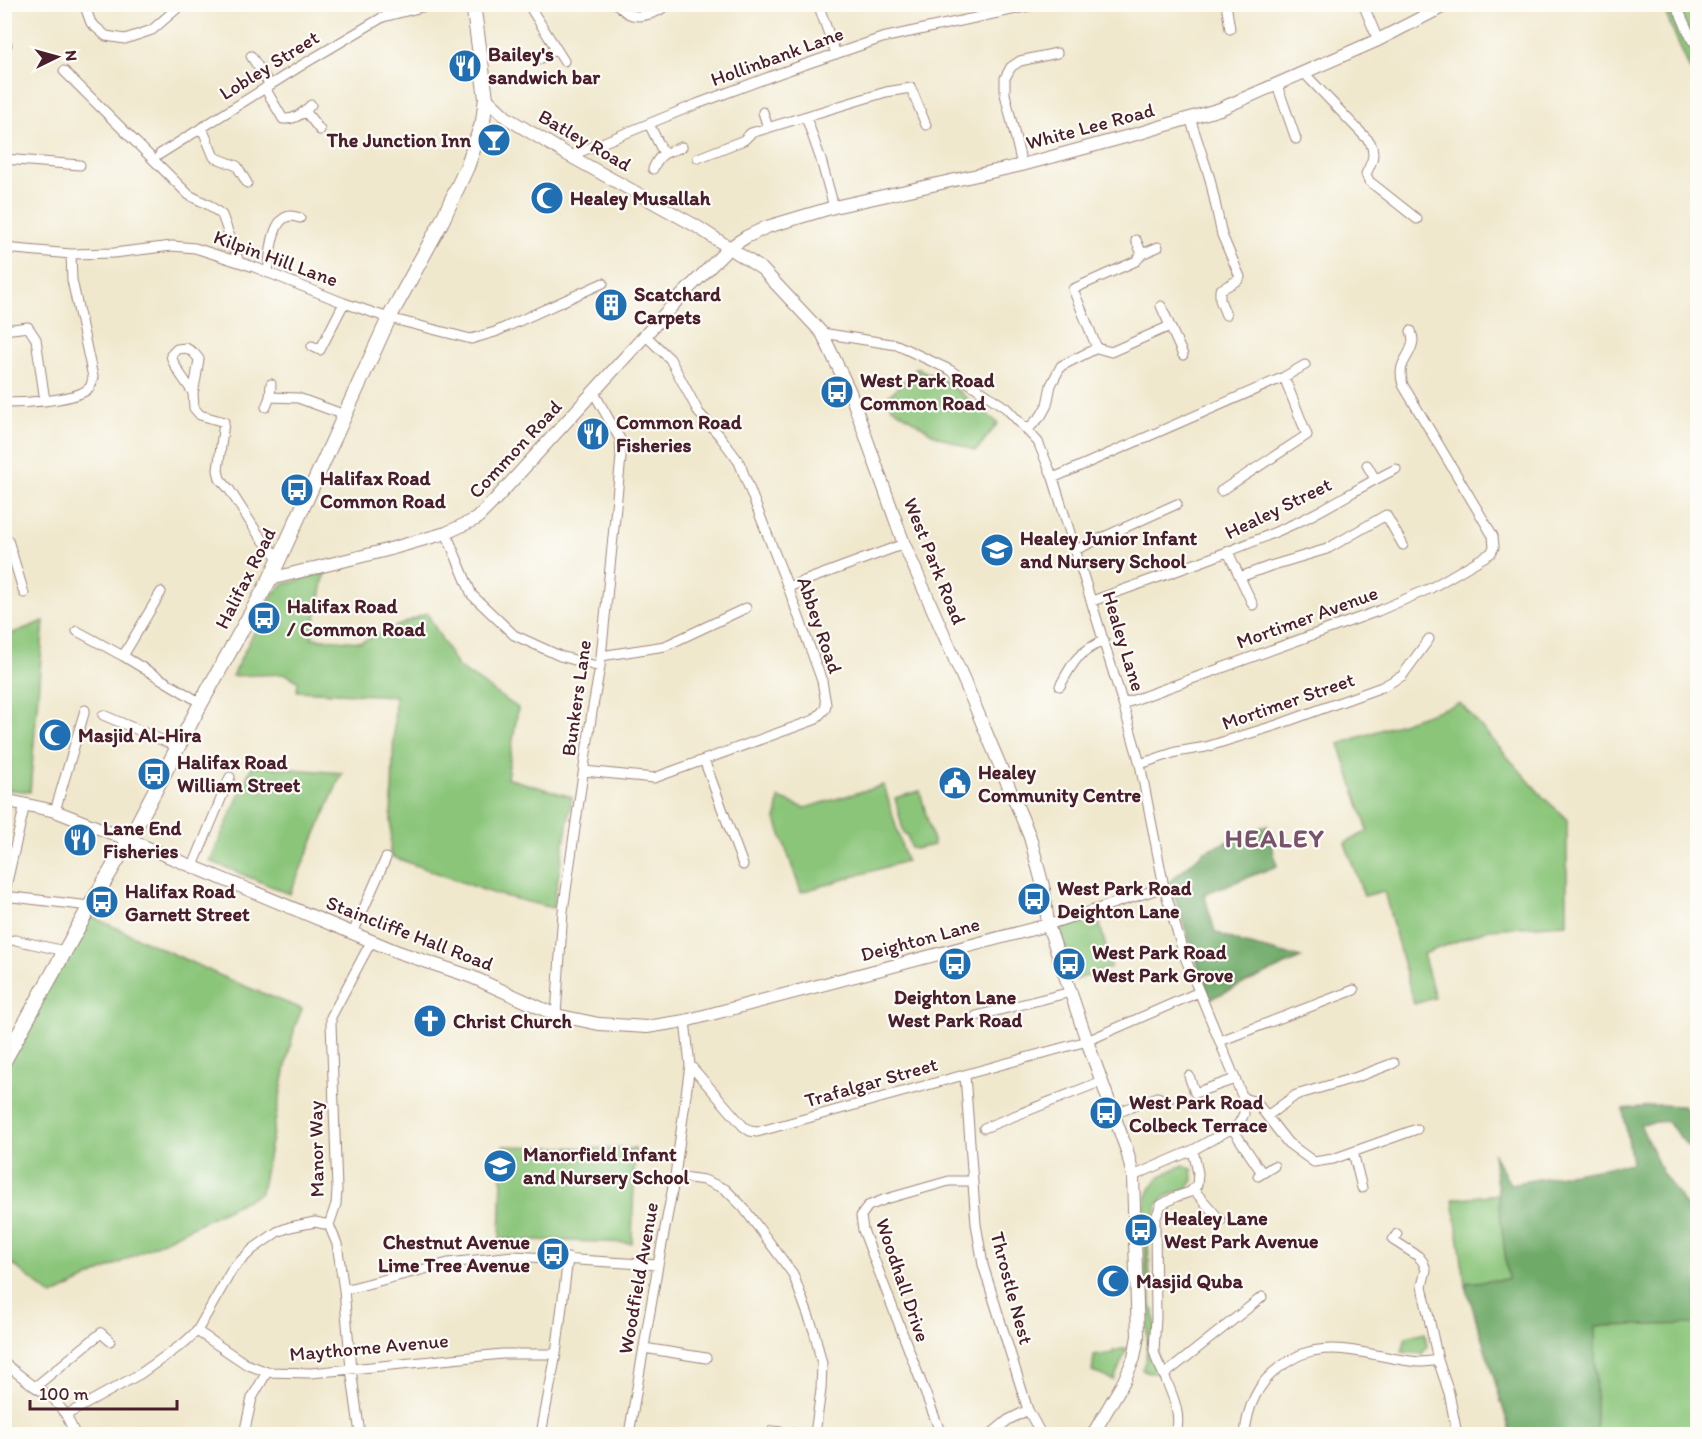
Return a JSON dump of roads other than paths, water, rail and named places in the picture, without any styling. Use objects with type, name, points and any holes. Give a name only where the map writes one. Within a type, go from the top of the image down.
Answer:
[{"type":"main road","name":"White Lee Road","points":[[729,248],[767,227],[834,207],[1022,165],[1221,109],[1378,40],[1448,4]]},
{"type":"main road","name":"Halifax Road","points":[[4,1061],[129,840],[270,579],[389,318],[441,224],[467,167],[483,121],[486,98],[475,5]]},
{"type":"main road","name":"Batley Road","points":[[486,98],[507,118],[696,226],[729,248]]},
{"type":"main road","name":"West Park Road","points":[[729,248],[762,269],[822,333],[850,392],[904,544],[1030,837],[1044,890],[1048,925]]},
{"type":"main road","name":"Common Road","points":[[270,579],[446,533],[476,519],[682,295],[729,248]]},
{"type":"main road","name":"Staincliffe Hall Road","points":[[4,800],[55,811],[398,952],[472,977],[556,1015],[608,1025],[647,1027],[685,1021]]},
{"type":"main road","points":[[1048,925],[1127,1151],[1133,1176],[1138,1336],[1134,1358],[1124,1381],[1093,1434]]},
{"type":"main road","name":"Deighton Lane","points":[[685,1021],[1048,925]]},
{"type":"street","points":[[84,4],[91,23],[106,36],[125,39],[152,30],[182,4]]},
{"type":"street","name":"Lobley Street","points":[[160,154],[267,86],[383,17],[434,4]]},
{"type":"street","points":[[528,4],[564,61]]},
{"type":"street","points":[[617,4],[631,15],[647,15],[663,9],[667,4]]},
{"type":"street","points":[[818,4],[836,54]]},
{"type":"street","name":"Hollinbank Lane","points":[[570,156],[780,73],[882,38],[1039,4]]},
{"type":"street","points":[[1226,4],[1230,29]]},
{"type":"street","points":[[1363,4],[1378,40]]},
{"type":"street","points":[[1676,4],[1692,40],[1698,38]]},
{"type":"street","points":[[538,60],[556,49]]},
{"type":"street","points":[[1022,165],[1005,94],[1005,78],[1011,67],[1020,61],[1057,53]]},
{"type":"street","points":[[251,56],[283,120],[291,120],[308,108],[320,130]]},
{"type":"street","points":[[64,71],[189,195],[209,205],[222,215],[239,262]]},
{"type":"street","points":[[1304,73],[1370,142],[1374,153],[1366,174],[1369,181],[1417,219]]},
{"type":"street","points":[[1277,85],[1296,139]]},
{"type":"street","points":[[698,158],[744,140],[751,133],[885,92],[911,88],[926,125]]},
{"type":"street","points":[[763,112],[768,128]]},
{"type":"street","points":[[806,117],[834,207]]},
{"type":"street","points":[[1190,118],[1210,179],[1222,235],[1240,277],[1220,290],[1220,300],[1226,315]]},
{"type":"street","points":[[649,124],[663,154]]},
{"type":"street","points":[[202,128],[214,157],[237,166],[248,183]]},
{"type":"street","points":[[653,169],[657,159],[663,154],[682,147]]},
{"type":"street","points":[[4,159],[80,165]]},
{"type":"street","points":[[268,273],[276,226],[290,216],[300,218]]},
{"type":"street","points":[[1136,240],[1142,254]]},
{"type":"street","name":"Kilpin Hill Lane","points":[[4,248],[71,254],[114,253],[172,246],[195,248],[389,318],[471,339],[495,332],[603,283]]},
{"type":"street","points":[[1097,348],[1073,289],[1137,261],[1142,254],[1158,248]]},
{"type":"street","points":[[4,403],[45,401],[80,394],[90,387],[93,377],[72,280],[71,254]]},
{"type":"street","points":[[312,346],[320,350],[344,303]]},
{"type":"street","points":[[1161,306],[1183,355]]},
{"type":"street","points":[[1027,430],[1041,416],[1047,405],[1051,385],[1060,366],[1097,348],[1111,352],[1170,326]]},
{"type":"street","points":[[4,330],[28,327],[36,339],[45,401]]},
{"type":"street","name":"Mortimer Avenue","points":[[1123,704],[1378,611],[1431,588],[1491,553],[1494,546],[1493,536],[1403,385],[1401,365],[1413,341],[1411,331]]},
{"type":"street","name":"Healey Lane","points":[[822,333],[897,345],[950,370],[1006,408],[1038,442],[1053,478],[1123,704],[1140,764],[1164,887],[1184,955],[1243,1098]]},
{"type":"street","name":"Abbey Road","points":[[584,771],[654,778],[814,720],[826,704],[822,681],[740,462],[699,413],[670,359],[646,336]]},
{"type":"street","points":[[192,393],[199,359],[186,348],[177,349],[171,355],[172,364],[183,375],[192,393],[194,408],[200,415],[224,422],[218,470],[220,479],[258,534],[279,559]]},
{"type":"street","points":[[1053,478],[1284,377],[1305,365]]},
{"type":"street","points":[[1221,491],[1307,435],[1284,377]]},
{"type":"street","points":[[266,407],[271,384]]},
{"type":"street","name":"Bunkers Lane","points":[[556,1015],[563,910],[600,667],[621,457],[620,439],[594,393]]},
{"type":"street","points":[[270,397],[298,398],[345,415]]},
{"type":"street","points":[[1367,465],[1375,479]]},
{"type":"street","name":"Healey Street","points":[[1092,601],[1228,552],[1301,521],[1375,479],[1396,470]]},
{"type":"street","points":[[1075,550],[1177,504]]},
{"type":"street","points":[[1240,576],[1327,549],[1386,515],[1403,545]]},
{"type":"street","points":[[446,533],[472,595],[514,635],[560,656],[600,667]]},
{"type":"street","points":[[4,541],[8,540],[24,593]]},
{"type":"street","points":[[788,587],[904,544]]},
{"type":"street","points":[[1228,552],[1253,605]]},
{"type":"street","points":[[123,656],[161,592]]},
{"type":"street","points":[[601,656],[665,646],[746,608]]},
{"type":"street","points":[[77,631],[201,703]]},
{"type":"street","name":"Mortimer Street","points":[[1140,764],[1278,725],[1382,687],[1402,676],[1429,639]]},
{"type":"street","points":[[1060,686],[1073,662],[1085,650],[1104,640]]},
{"type":"street","points":[[55,811],[85,710]]},
{"type":"street","points":[[103,715],[178,747]]},
{"type":"street","points":[[704,760],[743,865]]},
{"type":"street","points":[[193,867],[230,777]]},
{"type":"street","points":[[25,804],[4,896],[90,906]]},
{"type":"street","points":[[353,933],[386,858]]},
{"type":"street","name":"Deighton Lane","points":[[1048,925],[1164,887]]},
{"type":"street","points":[[4,945],[8,941],[15,940],[65,951]]},
{"type":"street","name":"Manor Way","points":[[360,1434],[344,1290],[337,1244],[329,1225],[336,1204],[337,1190],[331,1017],[372,940]]},
{"type":"street","points":[[1220,1041],[1354,990]]},
{"type":"street","points":[[976,1016],[1071,992]]},
{"type":"street","name":"Trafalgar Street","points":[[690,1065],[743,1126],[756,1132],[1087,1041],[1199,992]]},
{"type":"street","name":"Woodfield Avenue","points":[[629,1434],[675,1176],[690,1065],[685,1021]]},
{"type":"street","points":[[1267,1116],[1296,1095],[1357,1077],[1394,1063]]},
{"type":"street","name":"Throstle Nest","points":[[965,1074],[976,1224],[983,1265],[1028,1410],[1041,1434]]},
{"type":"street","points":[[1190,1076],[1195,1094],[1235,1078]]},
{"type":"street","points":[[984,1128],[1102,1081]]},
{"type":"street","points":[[1114,1114],[1157,1097],[1168,1101]]},
{"type":"street","points":[[1133,1176],[1193,1150],[1238,1125],[1244,1114],[1243,1098],[1256,1102],[1288,1143],[1314,1162],[1333,1159],[1417,1129]]},
{"type":"street","points":[[1232,1128],[1259,1175],[1274,1166]]},
{"type":"street","points":[[1176,1434],[1178,1418],[1176,1407],[1154,1351],[1156,1328],[1155,1220],[1161,1205],[1197,1185],[1198,1173],[1193,1150]]},
{"type":"street","points":[[1353,1152],[1362,1188]]},
{"type":"street","points":[[675,1176],[704,1180],[724,1189],[743,1207],[793,1274],[814,1331],[822,1364],[815,1434]]},
{"type":"street","name":"Woodhall Drive","points":[[941,1434],[863,1230],[861,1216],[868,1206],[886,1199],[949,1182],[973,1181]]},
{"type":"street","points":[[1193,1189],[1221,1221]]},
{"type":"street","points":[[66,1415],[140,1374],[184,1343],[197,1331],[233,1268],[253,1249],[277,1232],[290,1227],[315,1221],[329,1225]]},
{"type":"street","points":[[1397,1234],[1394,1240],[1418,1256],[1426,1270],[1422,1286],[1457,1434]]},
{"type":"street","points":[[344,1290],[448,1263],[514,1256],[658,1265]]},
{"type":"street","points":[[542,1434],[556,1354],[568,1258]]},
{"type":"street","points":[[1164,1375],[1262,1297]]},
{"type":"street","name":"Maythorne Avenue","points":[[197,1331],[246,1364],[267,1372],[311,1373],[502,1354],[556,1354]]},
{"type":"street","points":[[35,1387],[101,1333],[110,1341]]},
{"type":"street","points":[[644,1348],[706,1358]]},
{"type":"street","points":[[1245,1434],[1246,1419],[1266,1378],[1300,1355],[1314,1351],[1343,1350],[1421,1362],[1438,1360]]},
{"type":"street","points":[[4,1363],[53,1398],[66,1415],[75,1434]]},
{"type":"street","points":[[244,1434],[252,1398],[267,1372]]},
{"type":"street","points":[[991,1434],[1008,1420],[1028,1410]]},
{"type":"street","points":[[772,1431],[800,1434]]},
{"type":"place","name":"Bailey's sandwich bar","points":[[465,66]]},
{"type":"place","name":"The Junction Inn","points":[[494,140]]},
{"type":"place","name":"Healey Musallah","points":[[547,198]]},
{"type":"place","name":"Scatchard Carpets","points":[[611,305]]},
{"type":"place","name":"West Park Road Common Road","points":[[837,392]]},
{"type":"place","name":"Common Road Fisheries","points":[[593,434]]},
{"type":"place","name":"Halifax Road Common Road","points":[[297,490]]},
{"type":"place","name":"Healey Junior Infant and Nursery School","points":[[997,550]]},
{"type":"place","name":"Halifax Road / Common Road","points":[[264,618]]},
{"type":"place","name":"Masjid Al-Hira","points":[[55,735]]},
{"type":"place","name":"Halifax Road William Street","points":[[154,774]]},
{"type":"place","name":"Healey Community Centre","points":[[955,783]]},
{"type":"place","name":"Lane End Fisheries","points":[[80,840]]},
{"type":"place","name":"West Park Road Deighton Lane","points":[[1034,899]]},
{"type":"place","name":"Halifax Road Garnett Street","points":[[102,902]]},
{"type":"place","name":"Deighton Lane West Park Road","points":[[955,964]]},
{"type":"place","name":"West Park Road West Park Grove","points":[[1069,964]]},
{"type":"place","name":"Christ Church","points":[[430,1021]]},
{"type":"place","name":"West Park Road Colbeck Terrace","points":[[1106,1113]]},
{"type":"place","name":"Manorfield Infant and Nursery School","points":[[500,1166]]},
{"type":"place","name":"Healey Lane West Park Avenue","points":[[1141,1230]]},
{"type":"place","name":"Chestnut Avenue Lime Tree Avenue","points":[[553,1254]]},
{"type":"place","name":"Masjid Quba","points":[[1113,1281]]},
{"type":"district","name":"HEALEY","points":[[1275,838]]}]
